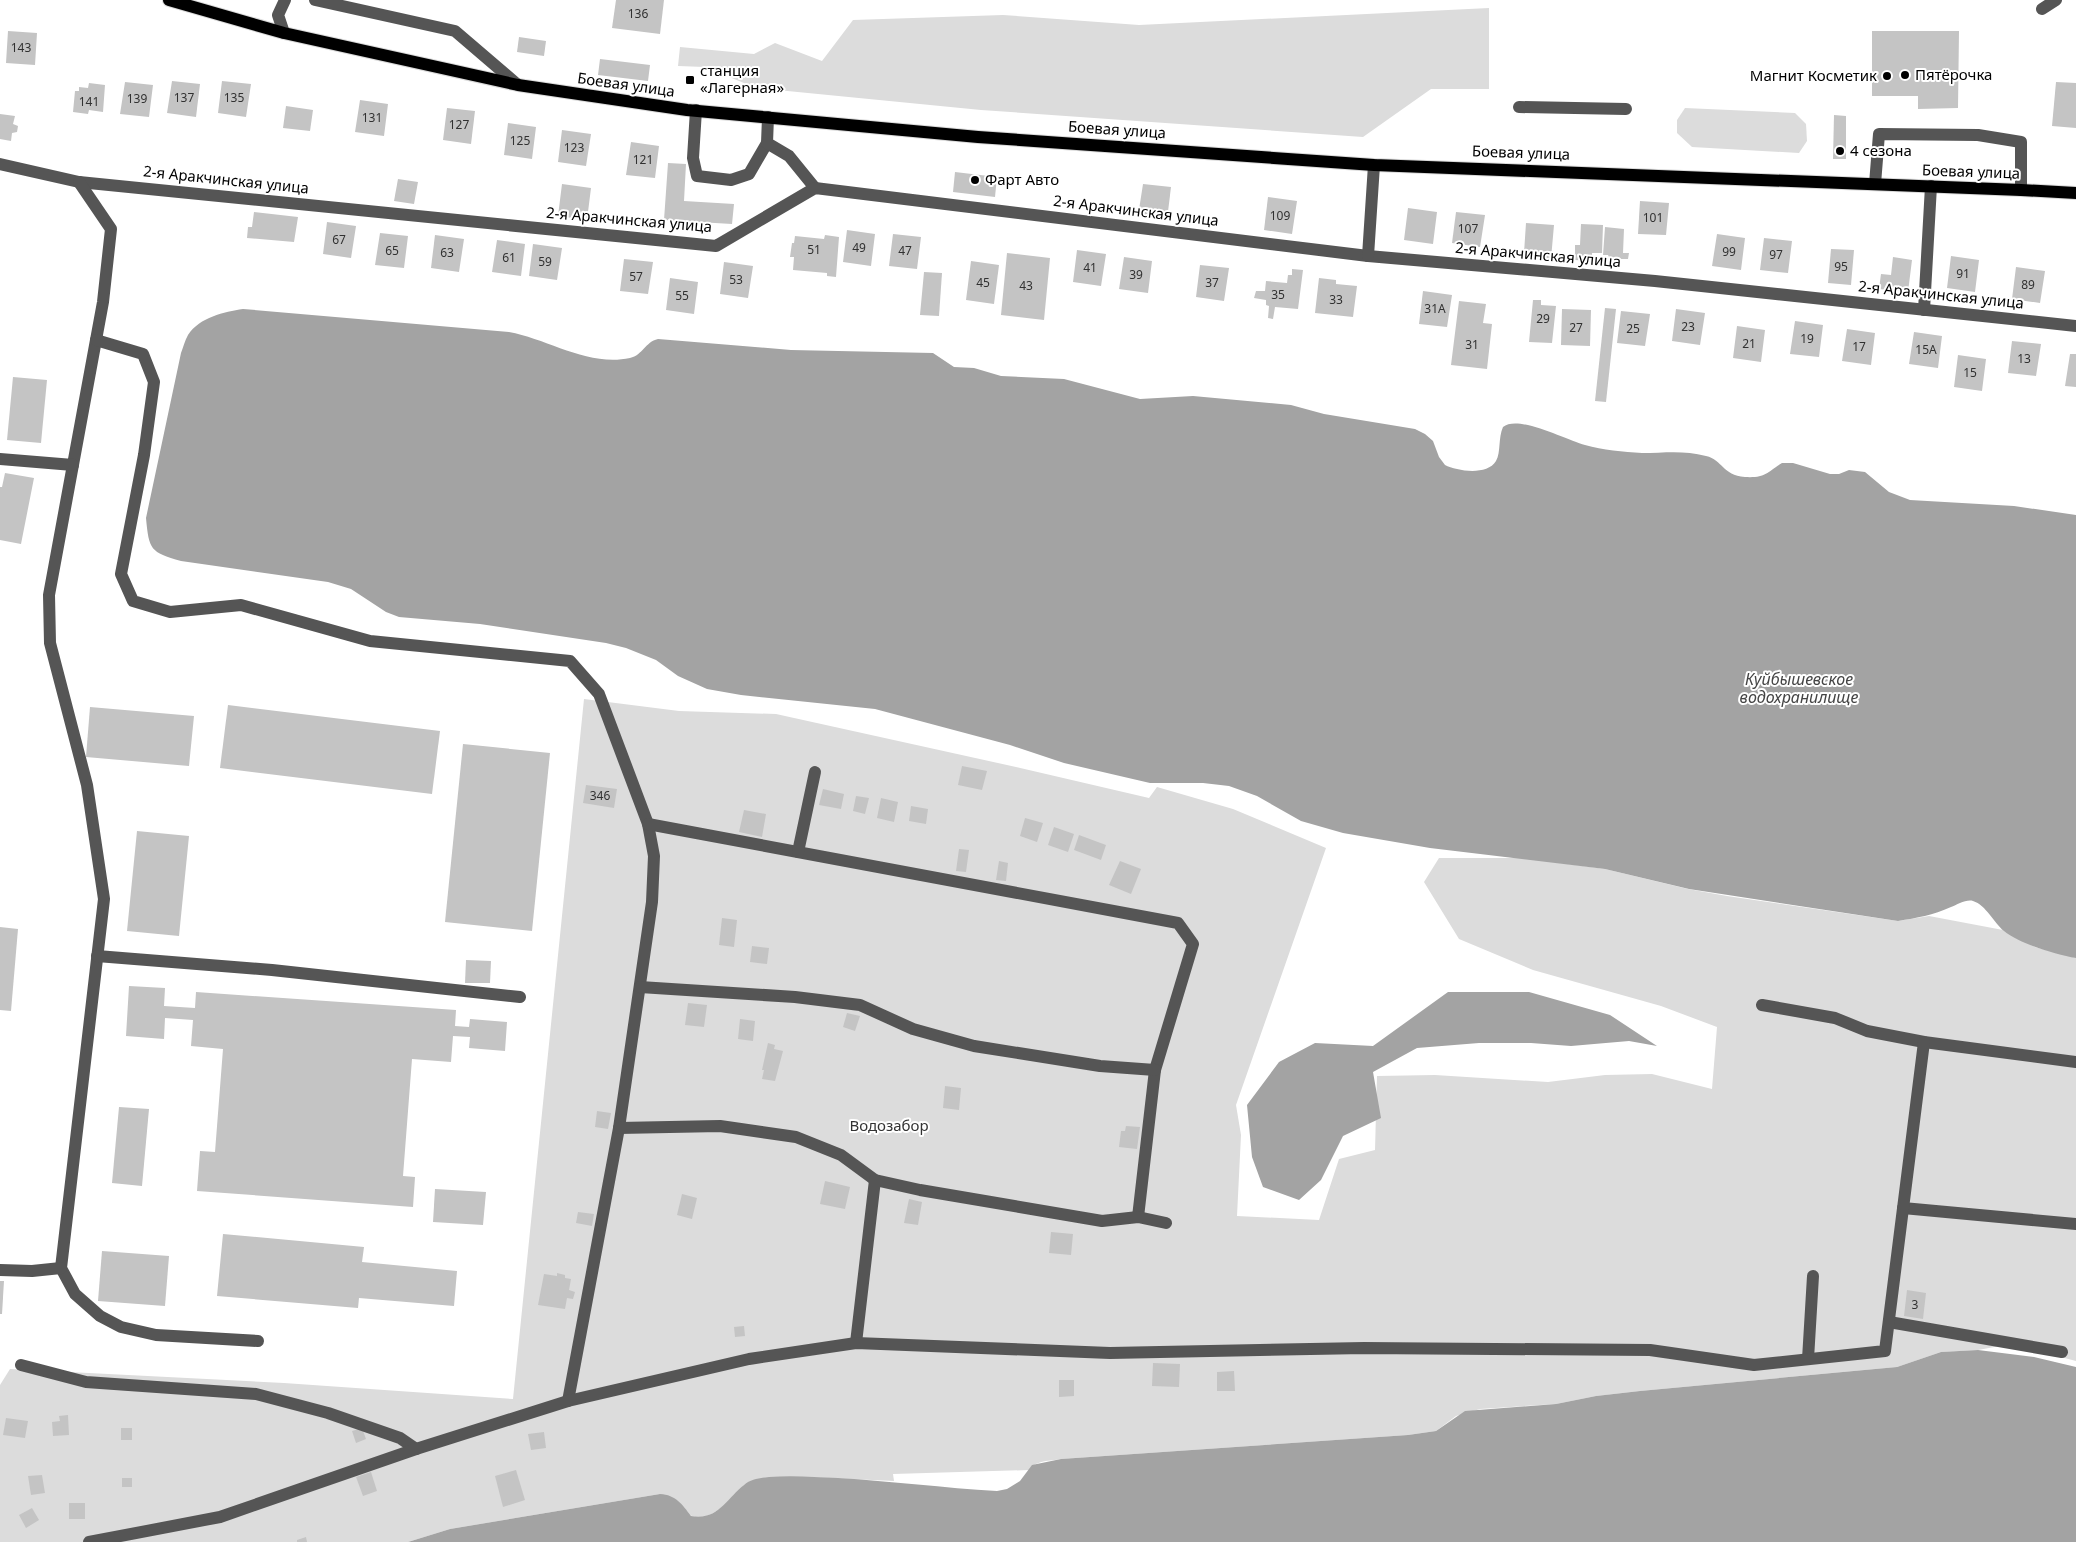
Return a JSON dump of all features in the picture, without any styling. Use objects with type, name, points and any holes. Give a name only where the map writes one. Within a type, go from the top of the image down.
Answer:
[{"type":"main road","name":"Боевая улица","points":[[168,0],[284,33],[518,85],[696,110],[978,137],[1374,165],[2076,193]]},
{"type":"street","points":[[284,33],[278,15],[285,0]]},
{"type":"street","points":[[315,0],[455,31],[518,85]]},
{"type":"street","points":[[2042,9],[2056,0]]},
{"type":"street","points":[[1519,107],[1626,109]]},
{"type":"street","points":[[696,110],[693,158],[697,176],[730,180],[749,174],[767,143],[768,117]]},
{"type":"street","points":[[1875,184],[1879,134],[1978,135],[2021,142],[2021,190]]},
{"type":"street","points":[[767,143],[789,156],[815,188]]},
{"type":"street","name":"2-я Аракчинская улица","points":[[0,164],[79,182],[716,246],[815,188],[1368,256],[1655,281],[2076,326]]},
{"type":"street","points":[[1368,256],[1374,165]]},
{"type":"street","points":[[79,182],[111,229],[103,302],[49,595],[50,643],[87,785],[104,899],[61,1268],[74,1294],[100,1316],[121,1327],[156,1336],[258,1341]]},
{"type":"street","points":[[1924,310],[1931,186]]},
{"type":"street","points":[[96,340],[143,354],[154,382],[144,454],[121,574],[133,601],[170,612],[241,605],[370,642],[570,661],[599,694],[648,824],[654,856],[652,902],[619,1128],[568,1401]]},
{"type":"street","points":[[0,459],[73,465]]},
{"type":"street","points":[[798,852],[815,772]]},
{"type":"street","points":[[648,824],[1178,923],[1193,944],[1155,1070],[1138,1217]]},
{"type":"street","points":[[97,956],[272,970],[520,997]]},
{"type":"street","points":[[640,987],[795,997],[860,1005],[913,1028],[974,1046],[1100,1066],[1155,1070]]},
{"type":"street","points":[[1762,1005],[1835,1018],[1867,1031],[1924,1042],[2076,1062]]},
{"type":"street","points":[[89,1542],[220,1517],[416,1449],[568,1401],[749,1359],[856,1343],[1110,1353],[1364,1348],[1650,1350],[1754,1364],[1885,1351],[1924,1042]]},
{"type":"street","points":[[619,1128],[720,1126],[796,1137],[841,1155],[875,1180],[929,1192],[1102,1221],[1138,1217],[1166,1223]]},
{"type":"street","points":[[856,1343],[875,1180]]},
{"type":"street","points":[[1903,1208],[2076,1224]]},
{"type":"street","points":[[0,1270],[32,1271],[61,1268]]},
{"type":"street","points":[[1808,1359],[1813,1276]]},
{"type":"street","points":[[1889,1322],[2062,1352]]},
{"type":"street","points":[[21,1364],[86,1382],[256,1394],[328,1412],[400,1438],[416,1449]]},
{"type":"green space","points":[[1489,8],[1489,89],[1431,89],[1363,137],[981,110],[756,88],[705,67],[678,66],[680,47],[754,54],[775,43],[822,61],[853,20],[1003,15],[1139,25]]},
{"type":"green space","points":[[1685,108],[1795,113],[1806,124],[1807,141],[1799,153],[1692,147],[1677,133],[1677,120]]},
{"type":"green space","name":"Водозабор","points":[[584,699],[679,711],[776,714],[1149,798],[1157,787],[1233,809],[1326,848],[1236,1105],[1241,1135],[1237,1216],[1319,1220],[1339,1159],[1375,1150],[1377,1076],[1435,1075],[1548,1082],[1605,1075],[1652,1074],[1712,1089],[1717,1027],[1661,1006],[1533,970],[1459,939],[1424,882],[1439,858],[1522,858],[1605,869],[1688,889],[1727,896],[1898,921],[1929,916],[2003,930],[2035,947],[2076,958],[2076,1361],[2011,1344],[1978,1350],[1941,1352],[1897,1367],[1640,1391],[1596,1396],[1556,1404],[1480,1409],[1456,1416],[1436,1431],[1408,1435],[1061,1459],[1035,1464],[1029,1470],[893,1474],[894,1481],[808,1477],[744,1485],[714,1513],[699,1517],[684,1512],[660,1494],[450,1529],[408,1542],[0,1542],[0,1385],[10,1369],[284,1383],[513,1399]]},
{"type":"water","name":"Куйбышевское водохранилище","points":[[243,309],[509,332],[524,335],[584,356],[614,360],[630,358],[658,339],[791,350],[933,353],[954,367],[974,368],[1001,376],[1064,379],[1140,399],[1193,396],[1291,405],[1324,414],[1415,429],[1433,441],[1439,457],[1445,465],[1464,470],[1486,469],[1492,466],[1498,457],[1503,427],[1510,424],[1519,424],[1542,429],[1585,445],[1606,449],[1642,453],[1682,452],[1698,454],[1712,458],[1727,471],[1737,476],[1762,476],[1782,463],[1793,463],[1830,474],[1839,474],[1849,470],[1865,472],[1889,492],[1910,500],[2014,506],[2076,515],[2076,958],[2038,948],[2011,936],[2000,928],[1982,906],[1973,901],[1965,901],[1931,914],[1898,921],[1689,889],[1605,869],[1430,848],[1343,833],[1301,821],[1257,796],[1229,786],[1203,783],[1150,783],[1064,763],[1010,745],[875,709],[741,695],[707,689],[678,676],[656,660],[626,648],[606,643],[480,624],[399,617],[386,612],[351,589],[328,582],[171,558],[157,552],[153,548],[148,537],[146,518],[181,353],[188,335],[199,324],[213,316]]},
{"type":"water","points":[[1448,992],[1529,992],[1610,1015],[1657,1046],[1629,1041],[1571,1046],[1531,1043],[1479,1043],[1417,1048],[1373,1072],[1381,1118],[1343,1136],[1321,1180],[1299,1200],[1263,1187],[1252,1157],[1247,1105],[1279,1062],[1315,1043],[1373,1046]]},
{"type":"water","points":[[1978,1350],[2034,1357],[2076,1367],[2076,1542],[408,1542],[450,1529],[660,1494],[674,1498],[691,1516],[700,1517],[715,1512],[747,1483],[769,1477],[838,1478],[997,1491],[1007,1489],[1020,1481],[1032,1465],[1061,1459],[1408,1435],[1436,1431],[1465,1411],[1556,1404],[1596,1396],[1640,1391],[1897,1367],[1941,1352]]},
{"type":"building","points":[[616,0],[664,0],[660,34],[612,28]]},
{"type":"building","points":[[8,31],[37,33],[35,65],[6,63]]},
{"type":"building","points":[[1872,31],[1959,31],[1958,108],[1918,109],[1918,96],[1872,96]]},
{"type":"building","points":[[519,37],[546,41],[544,56],[517,52]]},
{"type":"building","points":[[600,59],[650,65],[648,81],[598,75]]},
{"type":"building","points":[[172,81],[200,84],[196,117],[167,113]]},
{"type":"building","points":[[222,81],[251,84],[246,117],[218,113]]},
{"type":"building","points":[[125,82],[153,85],[149,117],[120,114]]},
{"type":"building","points":[[2056,82],[2076,83],[2076,128],[2052,126]]},
{"type":"building","points":[[89,83],[105,85],[103,112],[89,110],[88,114],[73,112],[75,91],[79,91],[79,87],[88,88]]},
{"type":"building","points":[[360,100],[388,104],[384,136],[355,132]]},
{"type":"building","points":[[286,106],[313,110],[310,131],[283,128]]},
{"type":"building","points":[[447,108],[475,111],[471,144],[443,140]]},
{"type":"building","points":[[0,114],[15,116],[13,124],[18,126],[17,132],[12,133],[11,141],[0,139]]},
{"type":"building","points":[[1834,115],[1846,116],[1846,159],[1833,159]]},
{"type":"building","points":[[508,123],[536,127],[532,159],[504,155]]},
{"type":"building","points":[[562,130],[591,134],[586,166],[558,162]]},
{"type":"building","points":[[631,142],[659,146],[655,178],[626,175]]},
{"type":"building","points":[[668,163],[686,164],[684,201],[734,204],[732,224],[664,220]]},
{"type":"building","points":[[955,172],[997,177],[995,197],[953,192]]},
{"type":"building","points":[[398,179],[418,182],[414,204],[394,201]]},
{"type":"building","points":[[562,184],[591,188],[587,220],[558,216]]},
{"type":"building","points":[[1143,184],[1171,187],[1167,220],[1138,216]]},
{"type":"building","points":[[1268,197],[1297,201],[1292,234],[1264,230]]},
{"type":"building","points":[[1640,201],[1669,203],[1666,235],[1638,234]]},
{"type":"building","points":[[1408,208],[1437,212],[1433,244],[1404,240]]},
{"type":"building","points":[[254,212],[298,217],[294,242],[247,238],[248,227],[252,227]]},
{"type":"building","points":[[1456,212],[1485,215],[1480,247],[1452,243]]},
{"type":"building","points":[[327,222],[356,226],[351,258],[323,254]]},
{"type":"building","points":[[1526,223],[1554,225],[1551,259],[1536,258],[1537,254],[1524,253]]},
{"type":"building","points":[[1581,224],[1603,225],[1602,253],[1592,253],[1592,261],[1575,260],[1575,245],[1580,245]]},
{"type":"building","points":[[1605,227],[1624,229],[1623,253],[1629,253],[1628,259],[1610,259],[1608,255],[1603,255]]},
{"type":"building","points":[[847,230],[875,234],[871,266],[843,262]]},
{"type":"building","points":[[380,233],[408,236],[404,268],[375,265]]},
{"type":"building","points":[[893,234],[921,237],[917,269],[889,266]]},
{"type":"building","points":[[1717,234],[1745,238],[1741,270],[1712,266]]},
{"type":"building","points":[[435,235],[464,239],[459,272],[431,268]]},
{"type":"building","points":[[825,235],[839,237],[836,277],[827,276],[827,273],[793,270],[794,257],[790,257],[795,236],[824,239]]},
{"type":"building","points":[[1764,238],[1792,241],[1788,273],[1760,270]]},
{"type":"building","points":[[497,240],[525,244],[521,276],[492,272]]},
{"type":"building","points":[[533,244],[562,248],[557,280],[529,276]]},
{"type":"building","points":[[1831,249],[1854,250],[1851,285],[1828,283]]},
{"type":"building","points":[[1077,250],[1106,254],[1101,286],[1073,282]]},
{"type":"building","points":[[1007,253],[1050,258],[1044,320],[1001,315]]},
{"type":"building","points":[[1951,256],[1979,260],[1975,292],[1947,288]]},
{"type":"building","points":[[1124,257],[1152,261],[1148,293],[1119,289]]},
{"type":"building","points":[[1893,257],[1912,260],[1908,292],[1879,289],[1881,274],[1891,275]]},
{"type":"building","points":[[624,259],[653,262],[648,294],[620,291]]},
{"type":"building","points":[[971,261],[999,265],[994,304],[966,300]]},
{"type":"building","points":[[724,262],[753,266],[748,298],[720,294]]},
{"type":"building","points":[[1200,265],[1229,268],[1224,301],[1196,297]]},
{"type":"building","points":[[2016,267],[2045,271],[2040,303],[2012,299]]},
{"type":"building","points":[[1292,269],[1303,270],[1298,309],[1275,307],[1273,319],[1268,318],[1269,306],[1266,305],[1266,300],[1254,298],[1256,291],[1265,291],[1266,281],[1287,283],[1288,275],[1292,275]]},
{"type":"building","points":[[924,272],[942,273],[939,316],[920,315]]},
{"type":"building","points":[[670,278],[698,282],[694,314],[666,310]]},
{"type":"building","points":[[1319,278],[1336,280],[1336,284],[1357,286],[1353,317],[1315,313]]},
{"type":"building","points":[[1423,291],[1452,295],[1447,327],[1419,324]]},
{"type":"building","points":[[1533,300],[1541,300],[1541,305],[1556,306],[1552,343],[1529,342]]},
{"type":"building","points":[[1459,301],[1486,304],[1483,323],[1492,324],[1487,369],[1451,365]]},
{"type":"building","points":[[1605,308],[1616,309],[1606,402],[1595,401]]},
{"type":"building","points":[[1562,309],[1591,310],[1590,346],[1561,345]]},
{"type":"building","points":[[1676,309],[1705,313],[1700,345],[1672,341]]},
{"type":"building","points":[[1621,311],[1650,314],[1645,346],[1617,343]]},
{"type":"building","points":[[1795,321],[1823,325],[1819,357],[1790,354]]},
{"type":"building","points":[[1737,326],[1765,330],[1761,362],[1733,358]]},
{"type":"building","points":[[1847,329],[1875,333],[1871,365],[1842,361]]},
{"type":"building","points":[[1914,332],[1942,336],[1938,368],[1909,364]]},
{"type":"building","points":[[2012,341],[2041,344],[2036,376],[2008,373]]},
{"type":"building","points":[[2070,354],[2076,354],[2076,387],[2065,386]]},
{"type":"building","points":[[1958,355],[1986,359],[1982,391],[1954,387]]},
{"type":"building","points":[[13,377],[47,380],[41,443],[7,440]]},
{"type":"building","points":[[5,473],[34,478],[21,544],[0,540],[0,487],[2,487]]},
{"type":"building","points":[[228,705],[440,731],[432,794],[220,768]]},
{"type":"building","points":[[90,707],[194,716],[189,766],[86,757]]},
{"type":"building","points":[[463,744],[550,753],[532,931],[445,922]]},
{"type":"building","points":[[962,766],[987,771],[982,790],[958,785]]},
{"type":"building","points":[[586,785],[617,789],[614,808],[583,803]]},
{"type":"building","points":[[823,789],[844,794],[841,809],[819,805]]},
{"type":"building","points":[[856,796],[869,798],[865,814],[853,811]]},
{"type":"building","points":[[881,798],[898,802],[894,822],[877,818]]},
{"type":"building","points":[[911,806],[928,809],[926,824],[909,821]]},
{"type":"building","points":[[744,810],[766,814],[762,837],[739,832]]},
{"type":"building","points":[[1025,818],[1043,823],[1037,842],[1020,836]]},
{"type":"building","points":[[1054,827],[1074,834],[1068,852],[1048,845]]},
{"type":"building","points":[[137,831],[189,836],[179,936],[127,931]]},
{"type":"building","points":[[1079,835],[1106,845],[1101,860],[1074,850]]},
{"type":"building","points":[[959,849],[969,850],[966,872],[956,871]]},
{"type":"building","points":[[999,861],[1008,863],[1006,881],[996,880]]},
{"type":"building","points":[[1120,861],[1141,869],[1131,894],[1109,885]]},
{"type":"building","points":[[722,918],[737,920],[734,947],[719,945]]},
{"type":"building","points":[[0,927],[18,929],[11,1011],[0,1010]]},
{"type":"building","points":[[752,946],[769,948],[767,964],[750,962]]},
{"type":"building","points":[[466,960],[491,961],[490,983],[465,983]]},
{"type":"building","points":[[129,986],[165,988],[164,1006],[195,1008],[196,992],[456,1010],[455,1026],[469,1027],[470,1019],[507,1022],[505,1051],[469,1048],[470,1037],[453,1036],[451,1062],[412,1059],[403,1176],[415,1177],[413,1207],[197,1191],[200,1151],[215,1152],[223,1049],[191,1046],[193,1020],[165,1018],[164,1039],[126,1036]]},
{"type":"building","points":[[688,1003],[707,1005],[704,1027],[685,1025]]},
{"type":"building","points":[[847,1013],[860,1016],[855,1031],[843,1027]]},
{"type":"building","points":[[740,1019],[755,1021],[753,1041],[738,1039]]},
{"type":"building","points":[[768,1043],[775,1045],[774,1049],[783,1051],[775,1081],[762,1079]]},
{"type":"building","points":[[945,1086],[961,1088],[959,1110],[943,1108]]},
{"type":"building","points":[[119,1107],[149,1109],[142,1186],[112,1183]]},
{"type":"building","points":[[597,1111],[611,1113],[608,1129],[595,1127]]},
{"type":"building","points":[[1126,1126],[1140,1127],[1137,1149],[1119,1147],[1121,1131],[1125,1131]]},
{"type":"building","points":[[825,1181],[850,1187],[845,1209],[820,1204]]},
{"type":"building","points":[[435,1189],[486,1192],[483,1225],[433,1222]]},
{"type":"building","points":[[682,1194],[697,1198],[692,1219],[677,1215]]},
{"type":"building","points":[[909,1199],[922,1202],[918,1225],[904,1223]]},
{"type":"building","points":[[578,1212],[594,1214],[592,1226],[576,1223]]},
{"type":"building","points":[[1051,1232],[1073,1234],[1071,1255],[1049,1253]]},
{"type":"building","points":[[223,1234],[364,1247],[362,1262],[457,1271],[454,1306],[359,1298],[358,1308],[217,1296]]},
{"type":"building","points":[[102,1251],[169,1256],[165,1306],[98,1301]]},
{"type":"building","points":[[557,1273],[571,1279],[569,1290],[575,1292],[573,1299],[567,1298],[565,1309],[538,1305],[544,1274],[557,1276]]},
{"type":"building","points":[[0,1281],[4,1281],[2,1314],[0,1314]]},
{"type":"building","points":[[1907,1290],[1926,1293],[1923,1319],[1904,1316]]},
{"type":"building","points":[[744,1326],[745,1336],[735,1337],[734,1327]]},
{"type":"building","points":[[1153,1363],[1180,1364],[1179,1387],[1152,1386]]},
{"type":"building","points":[[1234,1371],[1235,1391],[1217,1391],[1217,1372]]},
{"type":"building","points":[[1059,1380],[1074,1380],[1074,1396],[1059,1397]]},
{"type":"building","points":[[68,1415],[69,1435],[53,1436],[52,1422],[60,1421],[59,1416]]},
{"type":"building","points":[[6,1418],[28,1421],[25,1438],[3,1435]]},
{"type":"building","points":[[121,1428],[132,1428],[132,1440],[121,1440]]},
{"type":"building","points":[[362,1428],[366,1439],[356,1443],[352,1431]]},
{"type":"building","points":[[544,1432],[546,1448],[531,1450],[528,1434]]},
{"type":"building","points":[[516,1470],[525,1500],[503,1507],[495,1476]]},
{"type":"building","points":[[371,1472],[377,1491],[363,1496],[356,1477]]},
{"type":"building","points":[[42,1475],[45,1493],[31,1495],[28,1476]]},
{"type":"building","points":[[122,1478],[132,1478],[132,1487],[122,1487]]},
{"type":"building","points":[[69,1503],[85,1503],[85,1519],[69,1519]]},
{"type":"building","points":[[32,1508],[39,1520],[26,1528],[19,1515]]},
{"type":"building","points":[[306,1537],[307,1542],[297,1542],[297,1540]]},
{"type":"place","name":"Пятёрочка","points":[[1905,75]]},
{"type":"place","name":"Магнит Косметик","points":[[1887,76]]},
{"type":"place","name":"станция «Лагерная»","points":[[690,80]]},
{"type":"place","name":"4 сезона","points":[[1840,151]]},
{"type":"place","name":"Фарт Авто","points":[[975,180]]}]
